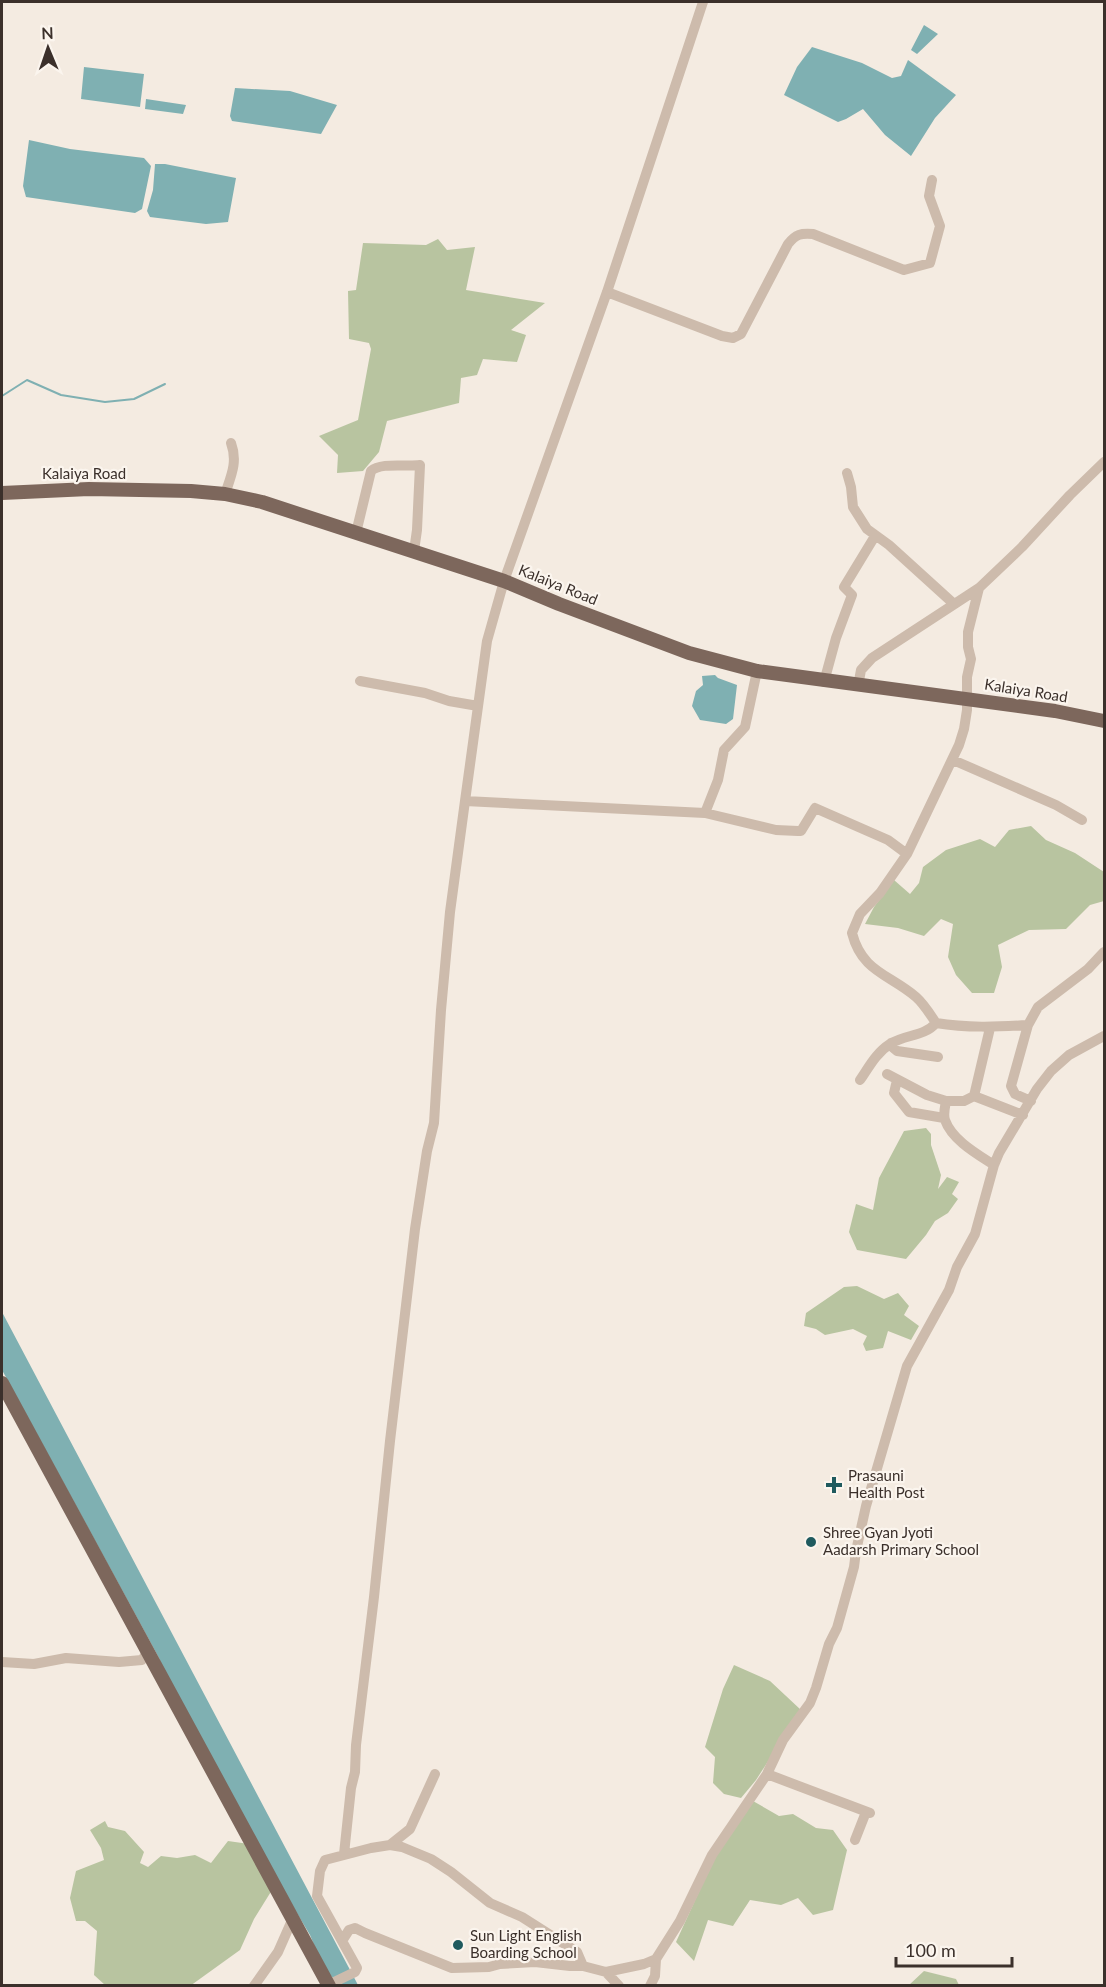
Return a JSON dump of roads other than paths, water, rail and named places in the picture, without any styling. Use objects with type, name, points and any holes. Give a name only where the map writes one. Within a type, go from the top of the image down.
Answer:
[{"type":"main road","name":"Kalaiya Road","points":[[2,493],[89,489],[225,494],[262,502],[414,551],[504,581],[689,653],[757,671],[824,682],[1055,711],[1104,720]]},
{"type":"main road","points":[[2,1383],[331,1984]]},
{"type":"street","points":[[344,1854],[414,1239],[427,1151],[434,1123],[450,912],[487,641],[504,581],[607,292],[704,2]]},
{"type":"street","points":[[607,292],[722,336],[733,338],[741,334],[794,236],[802,233],[813,234],[904,270],[930,263],[939,226],[928,196],[932,180]]},
{"type":"street","points":[[225,494],[234,472],[234,450],[231,443]]},
{"type":"street","points":[[858,686],[861,670],[872,658],[979,588],[1104,462]]},
{"type":"street","points":[[356,533],[371,471],[376,467],[388,465],[403,467],[420,465],[414,551]]},
{"type":"street","points":[[847,473],[853,507],[867,529],[890,546],[954,604]]},
{"type":"street","points":[[824,682],[836,638],[852,595],[844,587],[875,536]]},
{"type":"street","points":[[979,588],[968,632],[971,659],[967,677],[964,729],[953,760],[907,854],[880,893],[860,914],[852,933],[860,955],[870,966],[916,997],[936,1023],[990,1028],[1028,1024]]},
{"type":"street","points":[[705,813],[718,780],[724,750],[745,728],[757,671]]},
{"type":"street","points":[[360,681],[478,706]]},
{"type":"street","points":[[953,760],[1046,800],[1082,820]]},
{"type":"street","points":[[465,801],[705,813],[776,830],[798,831],[801,831],[815,808],[888,840],[907,854]]},
{"type":"street","points":[[1031,1101],[1015,1094],[1011,1086],[1028,1024],[1038,1008],[1088,969],[1104,952]]},
{"type":"street","points":[[860,1080],[878,1053],[891,1043],[908,1035],[925,1032],[936,1023]]},
{"type":"street","points":[[974,1096],[990,1028]]},
{"type":"street","points":[[650,1986],[655,1976],[656,1959],[680,1921],[712,1855],[767,1774],[783,1740],[810,1703],[829,1644],[837,1628],[854,1567],[866,1506],[907,1366],[949,1290],[957,1267],[975,1234],[999,1153],[1037,1089],[1051,1071],[1069,1055],[1104,1036]]},
{"type":"street","points":[[891,1043],[897,1051],[938,1056]]},
{"type":"street","points":[[944,1118],[909,1112],[894,1094],[892,1077],[927,1095],[946,1101],[964,1101],[974,1096],[1023,1115]]},
{"type":"street","points":[[946,1101],[944,1118],[948,1127],[963,1143],[994,1165]]},
{"type":"street","points":[[2,1662],[34,1664],[66,1658],[129,1662],[142,1660],[148,1651]]},
{"type":"street","points":[[390,1845],[410,1829],[435,1774]]},
{"type":"street","points":[[767,1774],[868,1813],[855,1840]]},
{"type":"street","points":[[331,1984],[355,1972],[357,1968],[317,1896],[320,1871],[325,1860],[390,1845],[402,1847],[431,1859],[490,1903],[522,1917],[577,1952],[583,1966]]},
{"type":"street","points":[[254,1986],[278,1952],[293,1918]]},
{"type":"street","points":[[342,1941],[349,1930],[355,1928],[452,1968],[535,1962],[583,1966],[606,1972],[644,1964],[656,1959]]},
{"type":"street","points":[[606,1972],[620,1986]]},
{"type":"water","points":[[924,25],[938,34],[917,54],[911,50]]},
{"type":"water","points":[[812,47],[862,63],[892,78],[901,76],[908,60],[956,95],[935,118],[911,156],[885,135],[863,109],[838,122],[784,95],[797,67]]},
{"type":"water","points":[[84,67],[144,74],[140,107],[81,99]]},
{"type":"water","points":[[235,88],[290,91],[337,105],[321,134],[232,121],[230,116]]},
{"type":"water","points":[[146,99],[186,105],[183,114],[145,109]]},
{"type":"water","points":[[29,140],[70,149],[144,158],[151,166],[142,209],[135,213],[26,197],[23,186]]},
{"type":"water","points":[[155,164],[236,178],[228,222],[206,224],[150,217],[147,211],[153,190]]},
{"type":"water","points":[[715,675],[737,685],[733,719],[726,724],[700,720],[692,706],[696,691],[703,685],[702,676]]},
{"type":"water","points":[[2,1312],[358,1985],[337,1985],[324,1969],[310,1935],[267,1863],[171,1687],[159,1658],[2,1370]]},
{"type":"waterway","points":[[2,396],[27,380],[61,395],[105,402],[134,399],[165,384]]},
{"type":"place","name":"Prasauni Health Post","points":[[834,1485]]},
{"type":"place","name":"Shree Gyan Jyoti Aadarsh Primary School","points":[[811,1542]]},
{"type":"place","name":"Sun Light English Boarding School","points":[[458,1945]]}]
